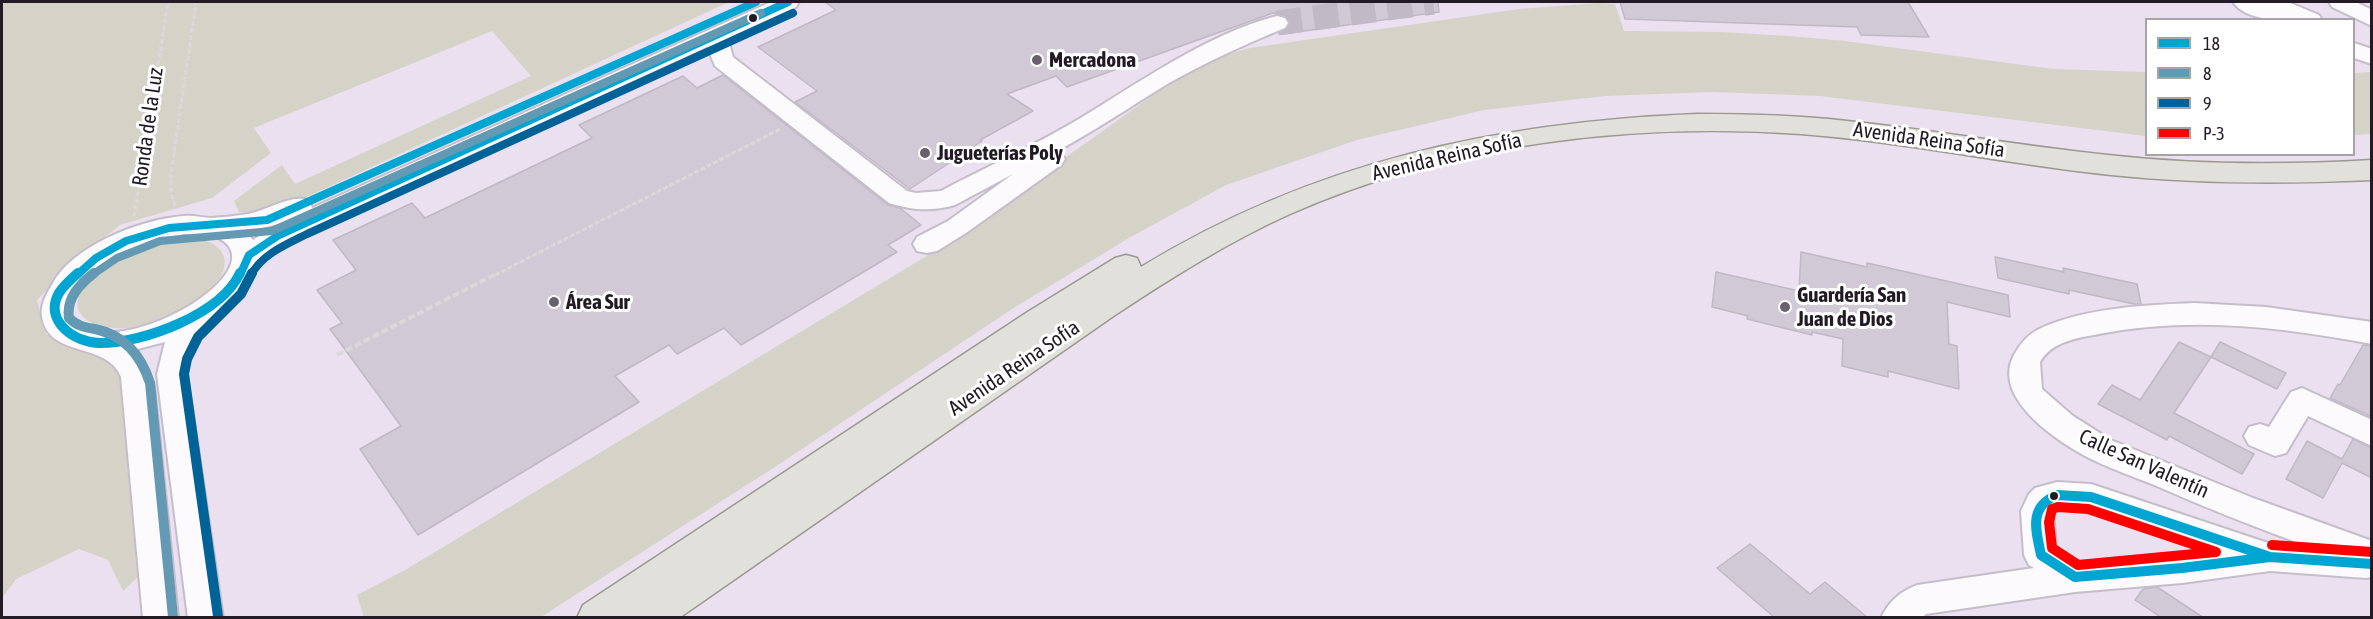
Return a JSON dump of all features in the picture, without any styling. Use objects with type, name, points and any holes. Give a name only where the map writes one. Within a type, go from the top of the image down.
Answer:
[{"type":"main road","name":"Avenida Reina Sofía","points":[[597,618],[1038,322],[1146,253],[1205,221],[1267,192],[1340,164],[1486,128],[1571,115],[1657,110],[1744,109],[1873,117],[2145,152]]},
{"type":"main road","name":"Avenida Reina Sofía","points":[[646,618],[1164,267],[1282,206],[1429,157],[1498,142],[1583,130],[1666,124],[1754,123],[1890,133],[2109,165],[2144,168],[2203,172],[2279,173],[2372,170]]},
{"type":"main road","points":[[2355,153],[2372,152]]},
{"type":"street","points":[[215,226],[243,225],[267,220],[284,213],[756,2]]},
{"type":"street","points":[[246,259],[279,235],[413,172],[469,158],[723,31],[788,2]]},
{"type":"street","points":[[2244,2],[2280,18]]},
{"type":"street","points":[[2271,2],[2307,18]]},
{"type":"street","points":[[2340,2],[2372,19]]},
{"type":"street","points":[[723,31],[718,44],[718,53],[723,61],[898,197],[916,202],[946,199],[1085,126],[1170,73],[1221,46],[1277,23]]},
{"type":"street","points":[[2355,38],[2372,45]]},
{"type":"street","points":[[2355,50],[2372,57]]},
{"type":"street","points":[[927,244],[957,227],[1064,150],[1085,126]]},
{"type":"street","points":[[413,172],[439,173],[452,179]]},
{"type":"street","points":[[161,618],[139,386],[134,368],[125,356],[100,343],[79,339],[65,332],[56,320],[55,306],[62,291],[93,259],[114,246],[161,229],[179,216],[229,231],[239,238],[245,248],[246,259],[242,272],[233,285],[203,311],[179,338],[173,356],[172,374],[206,618]]},
{"type":"street","points":[[114,246],[134,218]]},
{"type":"street","points":[[100,343],[141,338],[184,322],[203,311]]},
{"type":"street","name":"Calle San Valentín","points":[[2372,333],[2316,323],[2252,316],[2184,314],[2123,317],[2052,333],[2035,346],[2024,364],[2028,394],[2062,425],[2100,449],[2241,508],[2372,556]]},
{"type":"street","points":[[2260,436],[2276,444],[2302,400],[2372,434]]},
{"type":"street","points":[[2075,577],[2041,555],[2035,517],[2038,504],[2050,495],[2067,494],[2091,497],[2270,557]]},
{"type":"street","points":[[1898,618],[1917,600],[2075,577],[2182,568],[2270,557],[2372,564]]},
{"type":"path","name":"Ronda de la Luz","points":[[134,218],[168,2]]},
{"type":"path","name":"Ronda de la Luz","points":[[179,216],[171,193],[171,174],[196,2]]},
{"type":"path","points":[[336,355],[783,128],[786,122],[795,117]]},
{"type":"shaded area","points":[[2,2],[729,2],[274,212],[239,212],[234,201],[282,165],[295,184],[531,76],[492,31],[254,128],[271,153],[212,198],[120,225],[81,256],[37,300],[46,334],[129,366],[143,572],[123,591],[108,560],[79,549],[16,579],[2,598]]},
{"type":"shaded area","points":[[1599,3],[1615,4],[1624,31],[1721,32],[1789,36],[1845,41],[2053,69],[2145,72],[2145,136],[1820,96],[1713,92],[1605,96],[1484,110],[1357,140],[1226,185],[1129,238],[1012,309],[784,461],[541,617],[364,617],[357,595],[405,570],[930,254],[1170,83],[1199,67],[1250,48],[1519,9]]},
{"type":"shaded area","points":[[2371,72],[2371,134],[2355,135],[2355,73]]},
{"type":"shaded area","points":[[189,237],[214,245],[221,251],[224,259],[224,268],[220,277],[203,297],[172,316],[137,327],[106,327],[84,318],[79,309],[78,299],[84,286],[107,264],[128,251],[152,243]]},
{"type":"building","points":[[825,2],[1438,2],[1439,12],[1283,34],[1282,32],[1287,29],[1290,22],[1286,16],[1273,13],[1067,87],[1056,76],[1007,94],[1033,111],[980,140],[982,141],[910,189],[795,102],[817,91],[758,47],[836,10]]},
{"type":"building","points":[[1620,2],[1908,2],[1929,37],[1861,35],[1857,27],[1625,19]]},
{"type":"building","points":[[723,75],[888,205],[900,208],[921,225],[888,245],[897,252],[741,345],[724,328],[677,354],[669,345],[615,376],[639,402],[418,535],[360,449],[401,426],[330,329],[342,323],[317,290],[356,270],[333,240],[412,203],[425,218],[592,138],[579,125],[683,76],[697,88]]},
{"type":"building","points":[[1801,252],[1867,267],[1867,263],[2008,295],[2010,317],[1947,302],[1949,344],[1957,346],[1959,389],[1888,371],[1888,377],[1842,366],[1843,339],[1812,332],[1812,335],[1747,319],[1748,316],[1712,307],[1716,272],[1799,291]]},
{"type":"building","points":[[1995,257],[2064,272],[2063,268],[2137,284],[2141,304],[2069,290],[2069,294],[1998,278]]},
{"type":"building","points":[[2179,342],[2211,357],[2174,413],[2254,454],[2242,474],[2169,436],[2167,440],[2098,404],[2112,385],[2140,400]]},
{"type":"building","points":[[2220,342],[2286,373],[2277,389],[2211,357]]},
{"type":"building","points":[[2363,345],[2372,346],[2372,417],[2330,398]]},
{"type":"building","points":[[2353,439],[2372,448],[2372,478],[2342,463],[2323,498],[2286,479],[2307,441],[2342,459]]},
{"type":"building","points":[[1750,544],[1810,594],[1825,582],[1868,618],[1775,618],[1717,568]]},
{"type":"building","points":[[2157,587],[2204,618],[2162,618],[2135,600],[2143,589]]},
{"type":"tunnel","points":[[1277,23],[1433,2]]},
{"type":"transit line","name":"18","points":[[756,2],[267,220],[169,228],[126,241],[96,258],[68,282],[58,295],[55,309],[58,322],[68,334],[82,340],[99,343],[137,339],[171,328],[217,301],[237,280],[249,255],[279,235],[788,2]]},
{"type":"transit line","name":"8","points":[[173,617],[150,383],[142,363],[131,347],[115,336],[77,325],[69,318],[68,309],[71,300],[81,285],[117,258],[160,241],[272,231],[761,13]]},
{"type":"transit line","name":"9","points":[[218,616],[184,374],[187,359],[198,337],[241,294],[260,262],[276,250],[307,234],[793,13]]},
{"type":"transit line","name":"18","points":[[2057,495],[2091,497],[2270,557],[2182,568],[2075,577],[2041,555],[2036,528],[2038,511],[2048,499],[2057,495]]},
{"type":"transit line","name":"P-3","points":[[2058,507],[2088,509],[2216,552],[2078,565],[2052,548],[2049,514],[2052,509],[2058,507]]},
{"type":"transit line","name":"P-3","points":[[2272,545],[2372,552]]},
{"type":"transit line","name":"18","points":[[2270,557],[2372,564]]},
{"type":"place","name":"Mercadona","points":[[1037,60]]},
{"type":"place","name":"Jugueterías Poly","points":[[925,153]]},
{"type":"place","name":"Área Sur","points":[[554,302]]},
{"type":"place","name":"Guardería San Juan de Dios","points":[[1785,307]]}]
